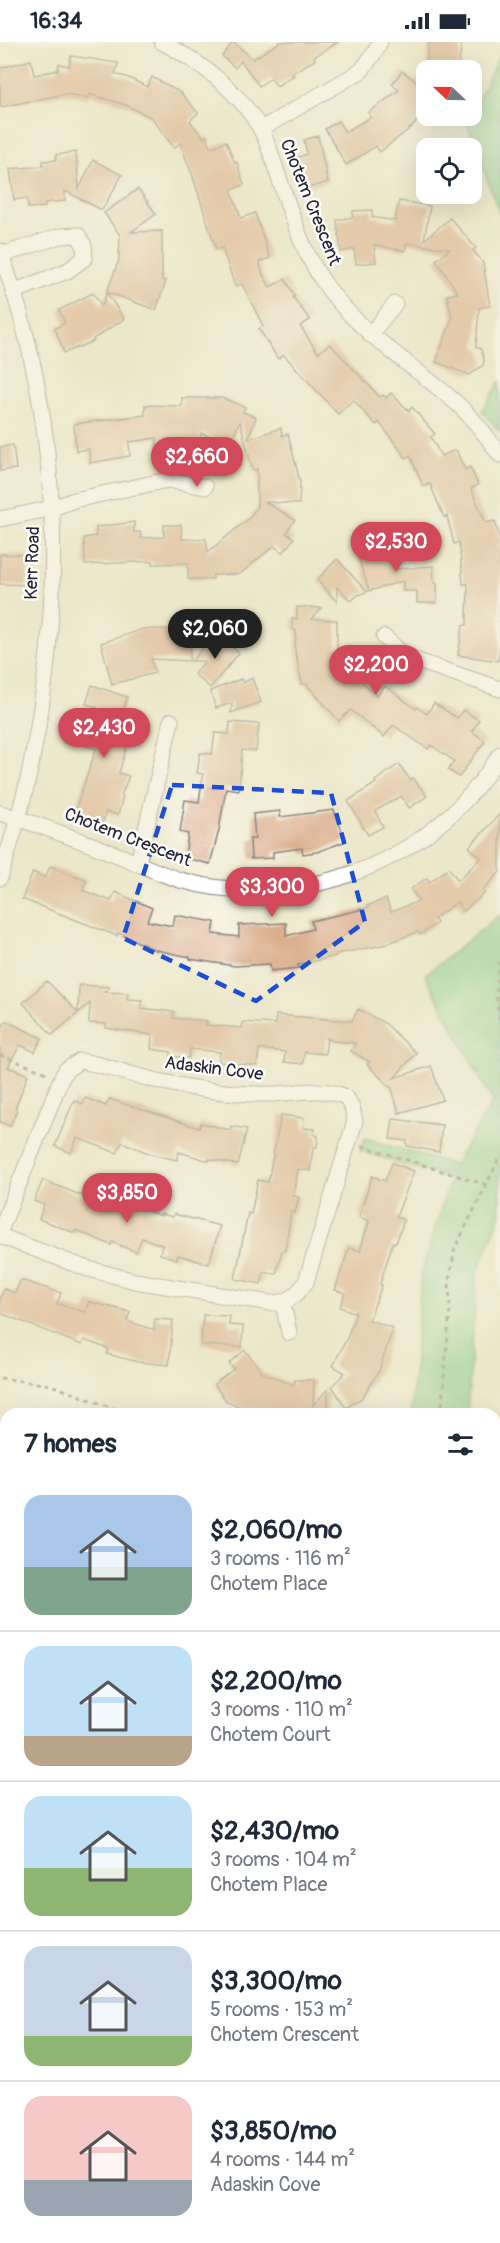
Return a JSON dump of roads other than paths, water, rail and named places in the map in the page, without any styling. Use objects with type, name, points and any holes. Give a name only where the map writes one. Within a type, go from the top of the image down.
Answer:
[{"type":"street","name":"Chotem Crescent","points":[[162,42],[189,57],[222,82],[261,129],[295,224],[313,266],[336,299],[370,335],[455,401],[486,435],[500,455]]},
{"type":"street","points":[[261,129],[361,70],[380,42]]},
{"type":"street","points":[[1,253],[60,236],[78,235],[84,245],[85,258],[67,271],[13,292]]},
{"type":"street","name":"Kerr Road","points":[[0,878],[18,818],[32,759],[46,670],[52,575],[53,508],[43,410],[31,350],[1,253]]},
{"type":"street","points":[[370,335],[394,304]]},
{"type":"street","points":[[0,519],[168,480],[205,487]]},
{"type":"street","points":[[384,638],[404,654],[418,661],[500,689]]},
{"type":"street","points":[[138,863],[171,721]]},
{"type":"street","name":"Chotem Crescent","points":[[0,813],[47,827],[179,880],[219,888],[258,890],[299,887],[344,878],[388,860],[424,837],[462,805],[500,754]]},
{"type":"street","name":"Adaskin Cove","points":[[0,1231],[61,1079],[66,1070],[80,1061],[98,1063],[162,1082],[246,1095],[291,1094],[322,1090],[334,1092],[346,1097],[352,1107],[355,1121],[306,1282],[291,1300],[284,1303]]},
{"type":"street","points":[[0,1236],[85,1268],[135,1281],[284,1303],[289,1333]]},
{"type":"street","points":[[0,1724],[0,1732]]}]
